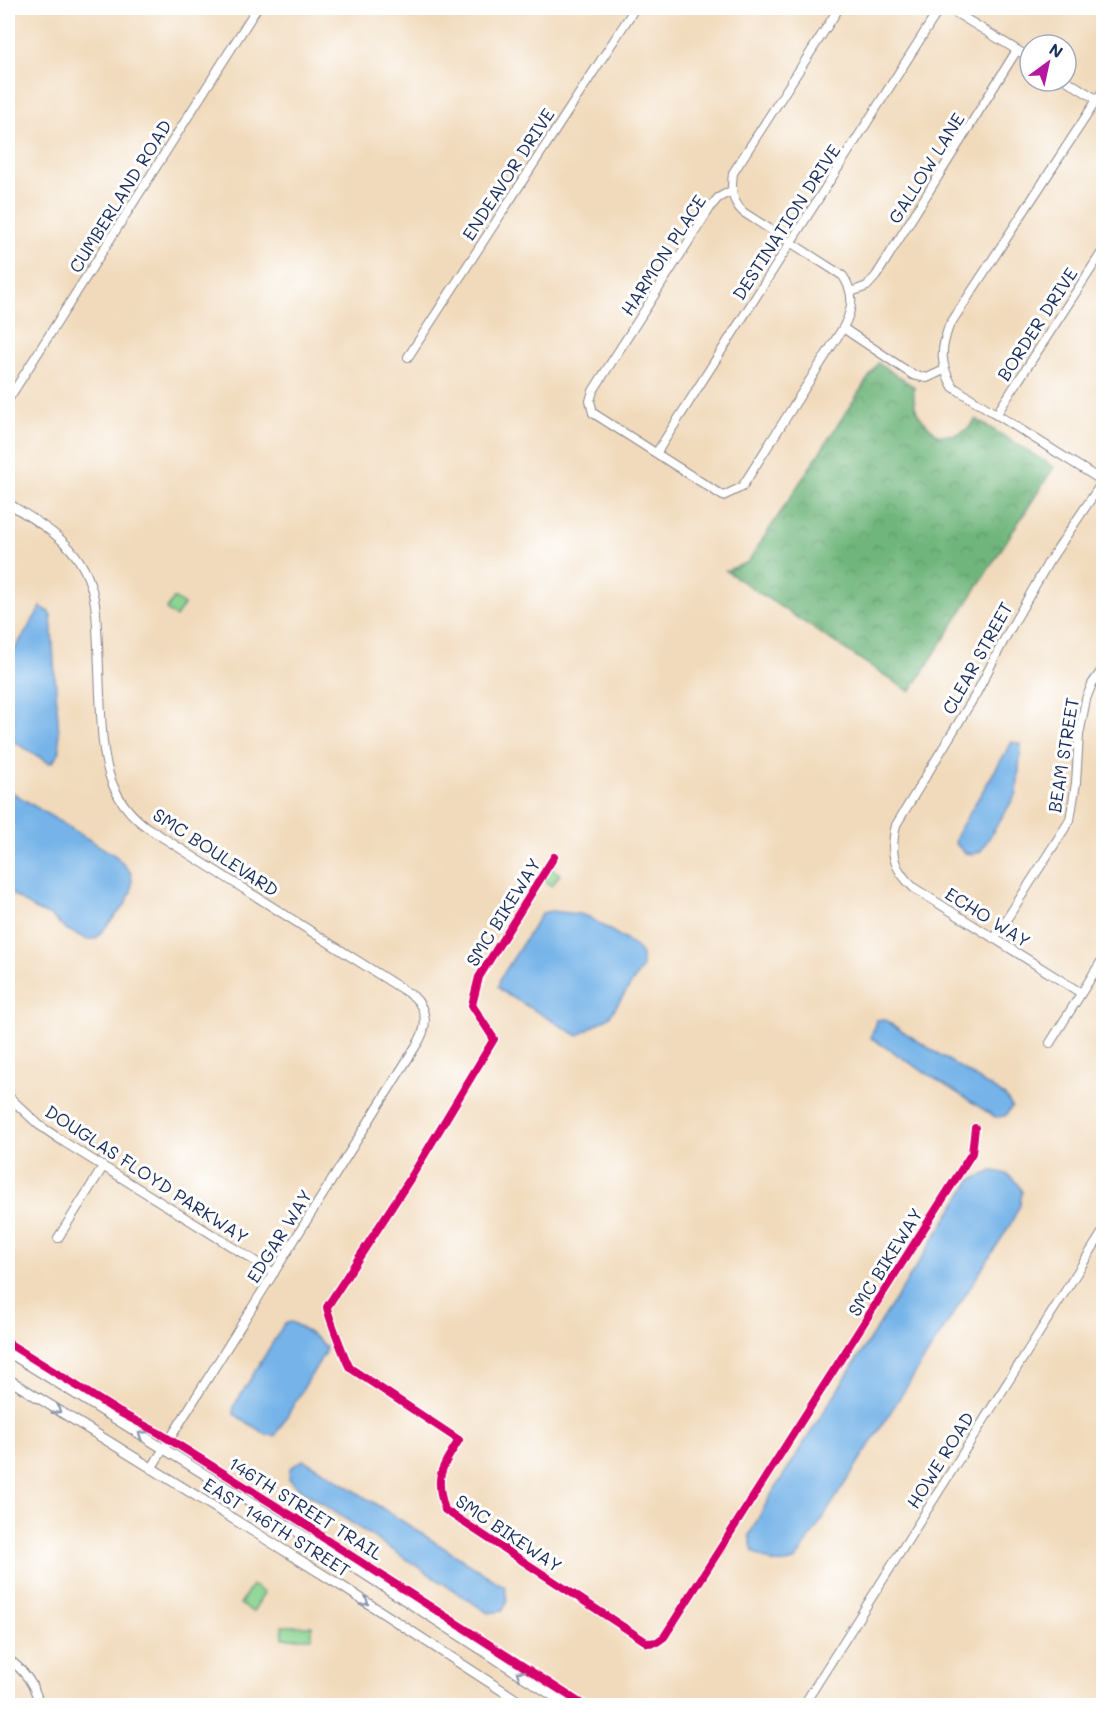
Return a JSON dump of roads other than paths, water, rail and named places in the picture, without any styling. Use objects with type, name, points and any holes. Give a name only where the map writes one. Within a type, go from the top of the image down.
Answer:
[{"type":"main road","name":"EAST 146TH STREET","points":[[8,1352],[349,1564],[569,1706]]},
{"type":"main road","name":"EAST 146TH STREET","points":[[8,1379],[343,1587],[526,1706]]},
{"type":"street","name":"CUMBERLAND ROAD","points":[[8,400],[257,8]]},
{"type":"street","name":"ENDEAVOR DRIVE","points":[[408,357],[635,8]]},
{"type":"street","name":"HARMON PLACE","points":[[657,453],[593,412],[590,401],[593,391],[712,205],[718,198],[731,191],[733,173],[839,8]]},
{"type":"street","name":"DESTINATION DRIVE","points":[[657,453],[940,8]]},
{"type":"street","points":[[948,8],[1017,50]]},
{"type":"street","name":"GALLOW LANE","points":[[851,292],[867,286],[876,276],[1017,50]]},
{"type":"street","points":[[1078,88],[1100,102]]},
{"type":"street","points":[[1103,481],[952,387],[944,370],[942,344],[949,326],[1100,102],[1104,89]]},
{"type":"street","points":[[657,453],[723,496],[742,487],[843,328],[852,306],[851,292],[843,276],[743,213],[737,207],[731,191]]},
{"type":"street","name":"BORDER DRIVE","points":[[996,415],[1104,249]]},
{"type":"street","points":[[843,328],[912,375],[927,378],[944,370]]},
{"type":"street","name":"CLEAR STREET","points":[[893,854],[892,842],[896,825],[976,694],[1048,563],[1103,481]]},
{"type":"street","name":"SMC BOULEVARD","points":[[8,503],[61,538],[75,552],[88,576],[96,612],[103,755],[110,781],[126,807],[148,828],[413,996],[422,1006],[425,1017]]},
{"type":"street","name":"BEAM STREET","points":[[994,939],[1070,820],[1076,783],[1078,735],[1086,699],[1092,684],[1104,667]]},
{"type":"street","name":"ECHO WAY","points":[[893,854],[900,875],[914,888],[1081,993]]},
{"type":"street","points":[[1050,1043],[1104,957]]},
{"type":"street","name":"EDGAR WAY","points":[[152,1468],[419,1041],[423,1033],[425,1017]]},
{"type":"street","name":"DOUGLAS FLOYD PARKWAY","points":[[8,1096],[39,1125],[274,1273]]},
{"type":"street","points":[[58,1238],[103,1167]]},
{"type":"street","name":"HOWE ROAD","points":[[803,1706],[1104,1230]]},
{"type":"street","points":[[8,1659],[20,1668],[30,1681],[40,1706]]},
{"type":"water","points":[[41,607],[51,616],[60,751],[53,762],[49,763],[8,738],[8,660]]},
{"type":"water","points":[[1012,742],[1021,744],[1017,793],[981,851],[974,854],[965,853],[955,843],[958,832]]},
{"type":"water","points":[[8,790],[116,856],[131,873],[131,892],[125,905],[96,938],[88,940],[66,929],[51,916],[36,910],[8,891]]},
{"type":"water","points":[[551,911],[589,917],[626,940],[642,954],[642,968],[609,1017],[578,1036],[498,987],[500,979],[542,913]]},
{"type":"water","points":[[883,1019],[1005,1096],[1012,1107],[1005,1116],[995,1117],[871,1038],[876,1020]]},
{"type":"water","points":[[993,1171],[1011,1177],[1022,1192],[1020,1205],[1010,1225],[796,1560],[779,1563],[769,1561],[753,1552],[749,1535],[771,1495],[971,1180]]},
{"type":"water","points":[[291,1322],[310,1333],[326,1347],[275,1436],[265,1434],[234,1414],[234,1406],[284,1324]]},
{"type":"water","points":[[303,1460],[324,1471],[505,1587],[507,1601],[502,1611],[488,1613],[297,1487],[289,1479],[290,1468]]}]
